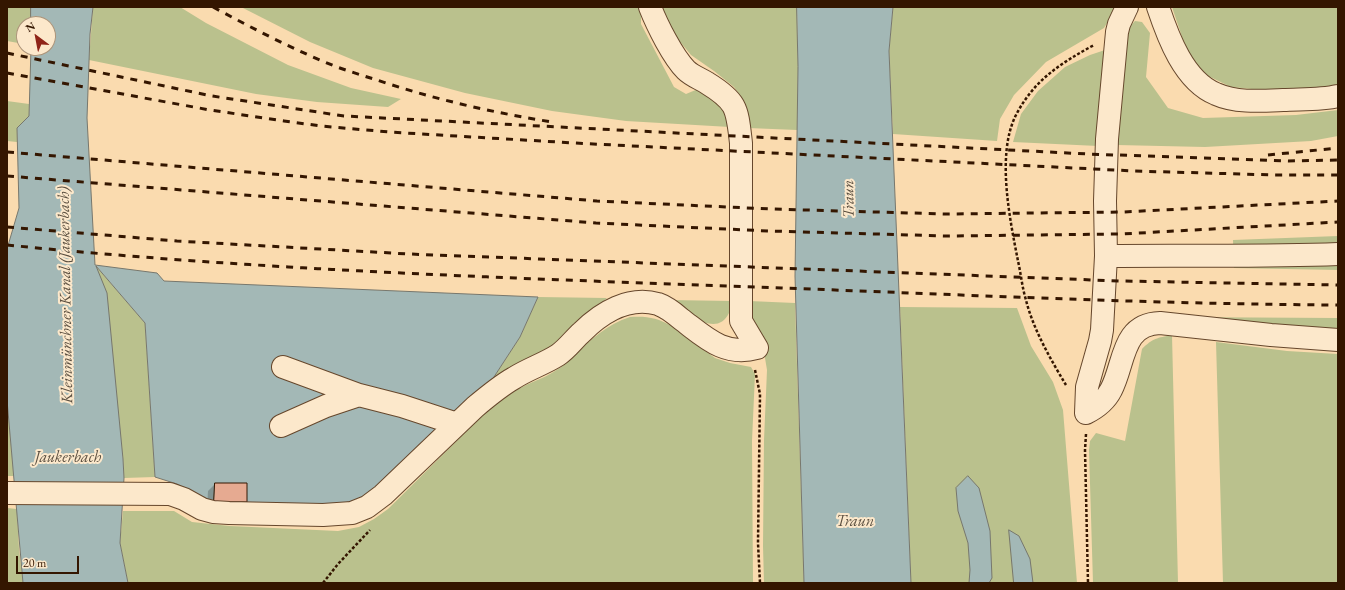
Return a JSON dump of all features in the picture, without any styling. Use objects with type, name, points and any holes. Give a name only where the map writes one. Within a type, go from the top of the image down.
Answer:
[{"type":"lane","points":[[7,493],[134,495],[170,494],[184,499],[202,509],[223,513],[323,515],[352,513],[367,507],[383,494],[475,407],[503,385],[560,354],[599,317],[612,309],[625,304],[645,302],[663,306],[670,309],[712,342],[730,350],[739,351],[757,348],[741,321],[741,143],[738,115],[733,103],[718,90],[688,72],[676,59],[650,7]]},
{"type":"lane","points":[[1086,409],[1087,387],[1102,330],[1106,256],[1106,139],[1117,32],[1127,7]]},
{"type":"lane","points":[[1158,7],[1171,43],[1181,61],[1190,74],[1201,85],[1215,94],[1232,99],[1262,101],[1338,96]]},
{"type":"lane","points":[[1106,256],[1298,256],[1338,254]]},
{"type":"lane","points":[[1086,409],[1103,400],[1111,391],[1132,336],[1146,324],[1160,323],[1271,335],[1338,340]]},
{"type":"lane","points":[[283,367],[359,395],[396,404],[457,424]]},
{"type":"lane","points":[[281,426],[326,406],[359,395]]},
{"type":"path","points":[[1088,583],[1085,450],[1086,409],[1066,385],[1060,375],[1041,338],[1026,301],[1012,232],[1007,191],[1006,152],[1008,140],[1016,115],[1031,91],[1041,80],[1048,73],[1067,60],[1117,32]]},
{"type":"path","points":[[757,348],[755,370],[760,394],[758,543],[760,583]]},
{"type":"path","points":[[323,583],[372,528]]},
{"type":"green space","points":[[7,7],[31,7],[31,16],[16,16],[16,43],[7,41]]},
{"type":"green space","points":[[93,7],[180,7],[206,23],[288,65],[351,88],[401,99],[388,107],[317,102],[256,94],[89,60]]},
{"type":"green space","points":[[241,7],[641,7],[641,24],[674,87],[686,94],[698,89],[724,108],[730,127],[626,121],[552,111],[465,93],[373,68],[310,42]]},
{"type":"green space","points":[[657,7],[797,7],[797,130],[748,128],[741,97],[734,87],[691,55],[667,26]]},
{"type":"green space","points":[[893,7],[1117,7],[1104,28],[1046,62],[1014,95],[1000,119],[997,141],[893,134],[889,51]]},
{"type":"green space","points":[[1172,7],[1338,7],[1338,86],[1272,91],[1231,87],[1202,73],[1188,55]]},
{"type":"green space","points":[[1135,21],[1142,22],[1150,33],[1146,77],[1168,108],[1203,118],[1296,115],[1338,110],[1338,136],[1311,141],[1205,147],[1117,145],[1125,31]]},
{"type":"green space","points":[[1105,50],[1098,146],[1013,142],[1021,114],[1038,91],[1065,67],[1090,55]]},
{"type":"green space","points":[[7,101],[29,104],[29,116],[17,128],[17,142],[7,141]]},
{"type":"green space","points":[[1338,236],[1338,270],[1234,268],[1233,240]]},
{"type":"green space","points":[[95,265],[145,323],[155,477],[124,478],[123,459]]},
{"type":"green space","points":[[538,297],[607,298],[557,344],[490,383],[520,337]]},
{"type":"green space","points":[[668,300],[732,301],[729,313],[723,321],[716,324],[708,323],[691,316]]},
{"type":"green space","points":[[749,301],[795,303],[804,583],[764,583],[764,440],[767,370],[762,340],[751,315]]},
{"type":"green space","points":[[900,307],[1017,308],[1031,346],[1053,382],[1063,410],[1077,583],[911,583]]},
{"type":"green space","points":[[630,317],[652,318],[667,323],[715,358],[730,363],[751,367],[755,374],[752,441],[753,583],[128,583],[120,543],[123,511],[174,511],[192,522],[230,526],[338,531],[359,527],[388,509],[491,407],[518,389],[545,377],[560,368],[600,333],[614,324]]},
{"type":"green space","points":[[1168,317],[1338,318],[1338,335]]},
{"type":"green space","points":[[1172,335],[1178,583],[1093,583],[1090,441],[1096,433],[1125,441],[1142,349],[1156,339]]},
{"type":"green space","points":[[1216,342],[1287,351],[1338,354],[1338,583],[1223,583]]},
{"type":"green space","points":[[7,400],[14,476],[7,476]]},
{"type":"green space","points":[[7,508],[17,509],[19,549],[23,583],[7,583]]},
{"type":"water","points":[[31,7],[93,7],[90,34],[87,118],[95,265],[157,273],[164,281],[538,297],[520,337],[490,383],[382,484],[357,500],[335,505],[216,504],[177,484],[155,477],[145,323],[96,266],[107,293],[124,478],[120,543],[128,583],[23,583],[7,400],[7,249],[19,208],[17,128],[29,116],[31,56],[56,56],[56,16],[31,16]]},
{"type":"water","name":"Traun","points":[[797,7],[893,7],[889,51],[911,583],[804,583],[795,276],[798,67]]},
{"type":"water","points":[[968,476],[979,488],[990,531],[992,578],[989,583],[969,583],[970,570],[968,543],[958,511],[956,488]]},
{"type":"water","points":[[1009,530],[1019,536],[1030,559],[1033,583],[1014,583]]},
{"type":"building","points":[[215,483],[247,483],[247,502],[214,502]]},
{"type":"railway","points":[[213,7],[290,46],[343,69],[449,101],[490,111],[552,122]]},
{"type":"railway","points":[[7,53],[212,96],[344,116],[1088,154],[1288,161],[1338,160]]},
{"type":"railway","points":[[7,73],[210,110],[321,126],[389,132],[574,143],[1134,171],[1275,175],[1338,175]]},
{"type":"railway","points":[[1268,155],[1338,148]]},
{"type":"railway","points":[[7,152],[597,201],[771,209],[946,214],[1123,212],[1338,201]]},
{"type":"railway","points":[[7,176],[596,223],[769,231],[947,236],[1121,234],[1338,222]]},
{"type":"railway","points":[[7,227],[177,241],[409,254],[1120,281],[1338,285]]},
{"type":"railway","points":[[7,245],[194,261],[381,272],[1120,301],[1338,305]]},
{"type":"water label","name":"Kleinmünchner Kanal (Jaukerbach)","points":[[66,295]]},
{"type":"water label","name":"Jaukerbach","points":[[68,458]]}]
